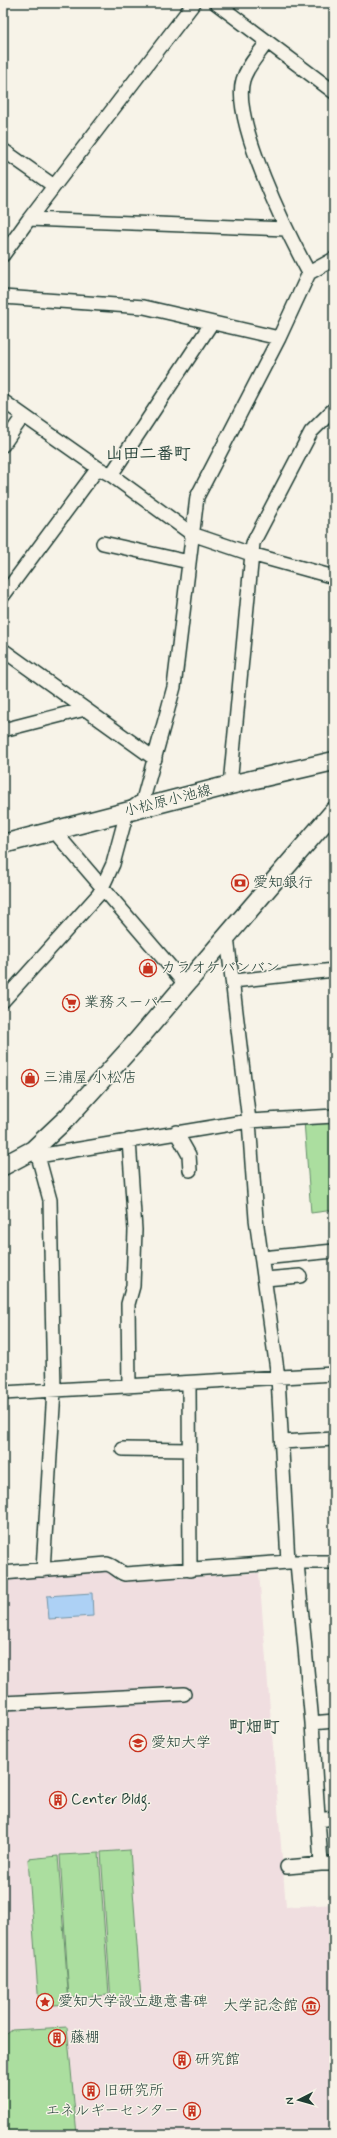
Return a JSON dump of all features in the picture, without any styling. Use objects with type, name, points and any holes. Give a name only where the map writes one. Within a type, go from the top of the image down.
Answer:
[{"type":"street","points":[[3,255],[194,3]]},
{"type":"street","points":[[216,3],[334,92]]},
{"type":"street","points":[[267,42],[247,70],[242,81],[241,103],[246,127],[285,229],[309,273]]},
{"type":"street","points":[[3,150],[54,186]]},
{"type":"street","points":[[29,219],[285,229]]},
{"type":"street","points":[[3,1001],[99,894],[113,864],[127,812],[143,800],[174,687],[197,497],[279,338],[309,273],[334,259]]},
{"type":"street","points":[[3,297],[144,307],[212,324],[279,338]]},
{"type":"street","points":[[111,475],[212,324]]},
{"type":"street","points":[[3,401],[98,468],[111,475],[192,534],[251,554],[334,577]]},
{"type":"street","points":[[230,785],[253,543],[311,432],[334,409]]},
{"type":"street","points":[[3,445],[23,416]]},
{"type":"street","points":[[3,596],[98,468]]},
{"type":"street","points":[[103,543],[189,562]]},
{"type":"street","points":[[3,650],[155,759]]},
{"type":"street","points":[[3,730],[85,709]]},
{"type":"street","name":"小松原小池線","points":[[3,844],[230,785],[334,761]]},
{"type":"street","points":[[36,1153],[186,985],[334,811]]},
{"type":"street","points":[[54,831],[186,985]]},
{"type":"street","points":[[227,937],[249,1121],[256,1219],[278,1377],[282,1442],[293,1563],[312,1723],[318,1820],[328,1864],[287,1867]]},
{"type":"street","points":[[233,981],[334,970]]},
{"type":"street","points":[[3,1166],[36,1153],[249,1121],[334,1116]]},
{"type":"street","points":[[176,1132],[189,1155],[190,1170]]},
{"type":"street","points":[[129,1140],[135,1230],[133,1286],[128,1304],[129,1387]]},
{"type":"street","points":[[36,1153],[50,1200],[54,1390],[43,1570]]},
{"type":"street","points":[[262,1258],[334,1251]]},
{"type":"street","points":[[265,1279],[300,1276]]},
{"type":"street","points":[[3,1393],[129,1387],[334,1374]]},
{"type":"street","points":[[189,1383],[190,1570]]},
{"type":"street","points":[[282,1442],[334,1439]]},
{"type":"street","points":[[123,1448],[189,1450]]},
{"type":"street","points":[[3,1573],[107,1564],[112,1565],[119,1572],[126,1574],[293,1563],[334,1562]]},
{"type":"street","points":[[3,1703],[184,1694]]},
{"type":"street","points":[[312,1723],[334,1721]]},
{"type":"street","points":[[318,1820],[334,1818]]},
{"type":"shaded area","name":"愛知大学","points":[[109,1568],[115,1579],[121,1582],[259,1573],[286,1907],[334,1904],[334,2135],[3,2135],[3,1576]]},
{"type":"green space","points":[[334,1119],[334,1210],[311,1213],[304,1121]]},
{"type":"green space","points":[[130,1850],[141,1999],[111,2001],[101,1852]]},
{"type":"green space","points":[[99,1853],[109,1995],[69,1998],[60,1855]]},
{"type":"green space","points":[[58,1856],[69,2004],[39,2006],[28,1859]]},
{"type":"green space","points":[[67,2027],[77,2135],[3,2135],[3,2037],[12,2030]]},
{"type":"water","points":[[92,1593],[93,1616],[49,1619],[47,1596]]},
{"type":"place","name":"愛知銀行","points":[[240,883]]},
{"type":"place","name":"カラオケバンバン","points":[[148,968]]},
{"type":"place","name":"業務スーパー","points":[[71,1003]]},
{"type":"place","name":"三浦屋 小松店","points":[[30,1078]]},
{"type":"place","name":"愛知大学","points":[[138,1743]]},
{"type":"place","name":"Center Bldg.","points":[[58,1800]]},
{"type":"place","name":"愛知大学設立趣意書碑","points":[[45,2002]]},
{"type":"place","name":"大学記念館","points":[[311,2006]]},
{"type":"place","name":"藤棚","points":[[57,2038]]},
{"type":"place","name":"研究館","points":[[182,2060]]},
{"type":"place","name":"旧研究所","points":[[91,2091]]},
{"type":"place","name":"エネルギーセンター","points":[[192,2111]]},
{"type":"district","name":"山田二番町","points":[[148,454]]},
{"type":"district","name":"町畑町","points":[[254,1727]]}]
